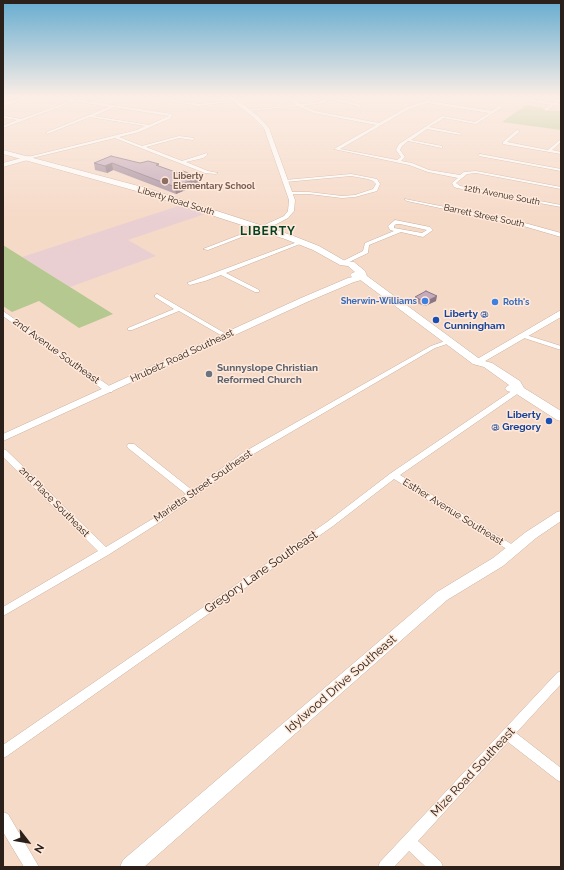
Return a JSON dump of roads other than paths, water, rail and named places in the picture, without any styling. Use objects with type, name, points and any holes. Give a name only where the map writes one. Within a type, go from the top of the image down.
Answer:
[{"type":"main road","name":"Liberty Road South","points":[[3,152],[143,190],[302,242],[343,263],[343,267],[354,275],[362,277],[477,362],[480,368],[485,372],[508,387],[518,390],[561,417]]},
{"type":"street","points":[[3,165],[114,138]]},
{"type":"street","points":[[118,138],[207,172],[216,173]]},
{"type":"street","points":[[142,147],[177,138]]},
{"type":"street","points":[[183,138],[193,139]]},
{"type":"street","points":[[206,249],[282,220],[290,213],[292,207],[289,193],[269,138]]},
{"type":"street","points":[[354,138],[336,149],[399,162],[428,171],[462,177],[469,172],[480,173],[561,188]]},
{"type":"street","points":[[399,162],[403,156],[399,152],[398,148],[412,138]]},
{"type":"street","points":[[509,138],[504,141],[505,144],[561,153]]},
{"type":"street","points":[[408,140],[441,147]]},
{"type":"street","points":[[549,151],[561,140]]},
{"type":"street","points":[[183,162],[206,154]]},
{"type":"street","points":[[480,156],[561,170]]},
{"type":"street","points":[[285,181],[351,176],[369,178],[375,180],[378,184],[375,190],[355,196],[342,197],[309,193],[289,193]]},
{"type":"street","name":"12th Avenue South","points":[[462,177],[454,183],[456,186],[561,206]]},
{"type":"street","name":"Barrett Street South","points":[[407,200],[520,224],[561,235]]},
{"type":"street","points":[[343,263],[366,252],[367,244],[400,230],[423,235],[430,230],[428,228],[400,222],[395,222],[391,226],[392,228],[400,230]]},
{"type":"street","points":[[190,284],[302,242]]},
{"type":"street","points":[[222,273],[257,291]]},
{"type":"street","name":"Hrubetz Road Southeast","points":[[3,438],[226,336],[351,280],[362,277]]},
{"type":"street","points":[[157,296],[226,336]]},
{"type":"street","points":[[130,329],[179,309]]},
{"type":"street","name":"2nd Avenue Southeast","points":[[3,313],[108,390]]},
{"type":"street","points":[[477,362],[561,313]]},
{"type":"street","points":[[523,336],[561,348]]},
{"type":"street","name":"Marietta Street Southeast","points":[[3,612],[157,520],[247,454],[433,347],[448,342]]},
{"type":"street","name":"Gregory Lane Southeast","points":[[3,752],[330,524],[394,475],[518,390]]},
{"type":"street","points":[[131,446],[192,494]]},
{"type":"street","name":"2nd Place Southeast","points":[[3,452],[105,552]]},
{"type":"street","name":"Esther Avenue Southeast","points":[[394,475],[513,549]]},
{"type":"street","name":"Idylwood Drive Southeast","points":[[130,867],[442,596],[486,570],[561,515]]},
{"type":"street","name":"Mize Road Southeast","points":[[385,867],[561,676]]},
{"type":"street","points":[[508,734],[561,776]]},
{"type":"street","points":[[3,819],[32,867]]},
{"type":"street","points":[[409,841],[436,867]]},
{"type":"place","name":"Liberty Elementary School","points":[[165,181]]},
{"type":"place","name":"Sherwin-Williams","points":[[425,301]]},
{"type":"place","name":"Roth's","points":[[495,302]]},
{"type":"place","name":"Liberty @ Cunningham","points":[[436,320]]},
{"type":"place","name":"Sunnyslope Christian Reformed Church","points":[[209,374]]},
{"type":"place","name":"Liberty @ Gregory","points":[[549,421]]},
{"type":"district","name":"LIBERTY","points":[[268,231]]}]
